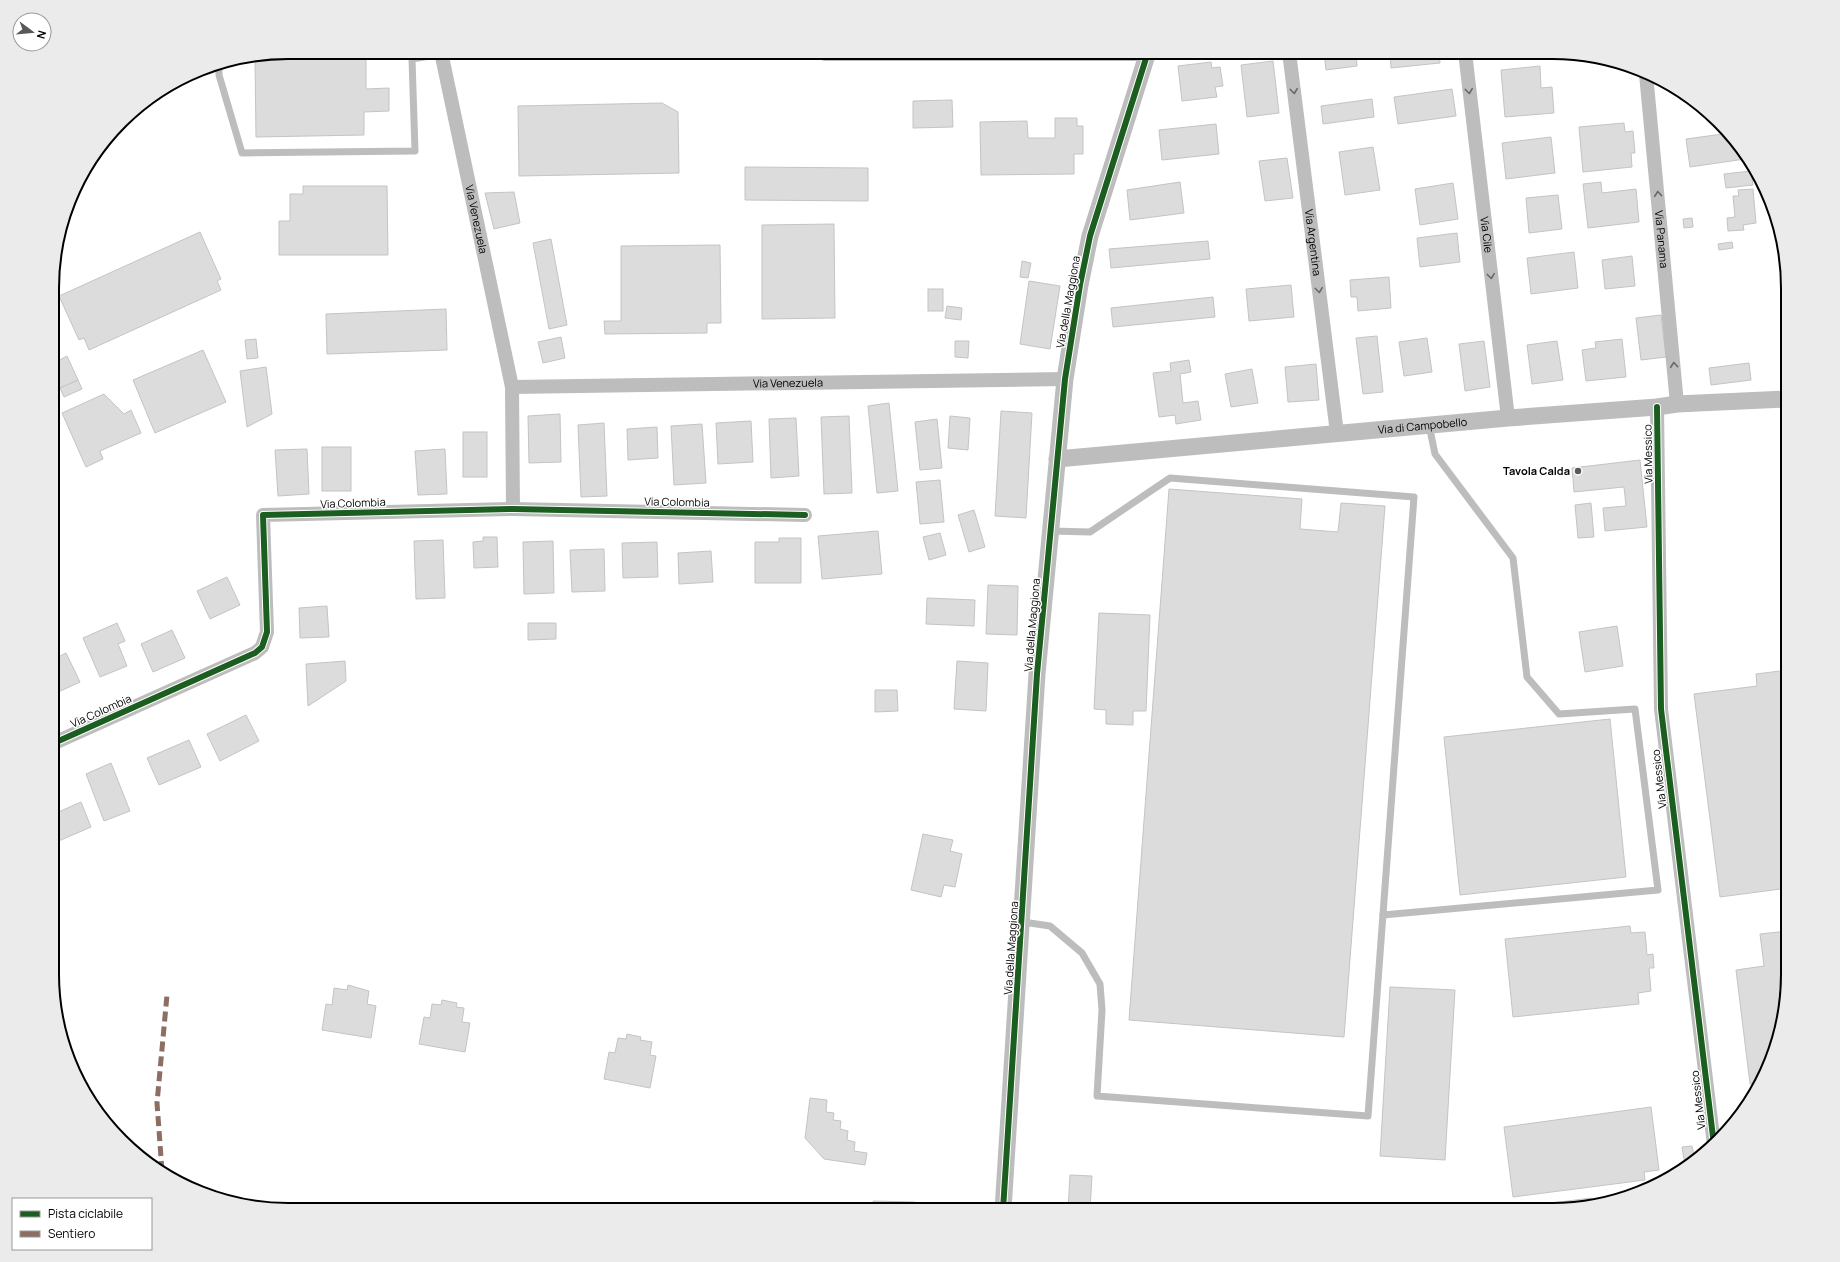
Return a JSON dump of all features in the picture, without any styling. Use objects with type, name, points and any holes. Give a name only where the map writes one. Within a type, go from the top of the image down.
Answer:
[{"type":"street","name":"Via Venezuela","points":[[443,59],[512,387],[513,509]]},
{"type":"street","name":"Via della Maggiona","points":[[1003,1203],[1023,922],[1037,674],[1065,379],[1080,285],[1090,236],[1145,59]]},
{"type":"street","name":"Via Argentina","points":[[1290,59],[1337,433]]},
{"type":"street","name":"Via Cile","points":[[1466,59],[1508,418]]},
{"type":"street","name":"Via Panama","points":[[1647,80],[1677,404]]},
{"type":"street","name":"Via Venezuela","points":[[512,387],[1065,379]]},
{"type":"street","name":"Via di Campobello","points":[[1057,459],[1508,418],[1657,407],[1677,404],[1781,399]]},
{"type":"street","name":"Via Messico","points":[[1657,407],[1661,691],[1663,725],[1713,1137]]},
{"type":"street","name":"Via Colombia","points":[[59,741],[255,652],[262,647],[267,632],[263,515],[513,509],[805,515]]},
{"type":"lane","points":[[219,70],[219,75],[242,153],[415,151],[412,59]]},
{"type":"lane","points":[[1383,915],[1658,890],[1635,709],[1559,714],[1528,677],[1512,558],[1435,454],[1429,425]]},
{"type":"lane","points":[[1023,922],[1050,926],[1082,953],[1100,984],[1102,1010],[1097,1096],[1368,1116],[1414,497],[1170,478],[1090,532],[1051,531]]},
{"type":"building","points":[[273,59],[366,59],[366,89],[389,88],[389,111],[364,112],[364,135],[256,137],[255,61]]},
{"type":"building","points":[[1325,59],[1356,59],[1357,66],[1326,70]]},
{"type":"building","points":[[1390,59],[1440,59],[1440,63],[1391,68]]},
{"type":"building","points":[[1273,61],[1279,113],[1247,117],[1241,65]]},
{"type":"building","points":[[1211,62],[1212,68],[1220,67],[1223,86],[1215,87],[1217,97],[1182,101],[1178,66]]},
{"type":"building","points":[[1540,66],[1541,88],[1552,87],[1554,113],[1505,117],[1501,70]]},
{"type":"building","points":[[1452,89],[1456,116],[1398,124],[1394,97]]},
{"type":"building","points":[[1372,99],[1374,117],[1323,124],[1321,106]]},
{"type":"building","points":[[952,100],[953,127],[913,128],[913,101]]},
{"type":"building","points":[[662,103],[678,112],[679,173],[519,176],[518,106]]},
{"type":"building","points":[[1055,118],[1077,118],[1077,126],[1083,126],[1083,154],[1074,154],[1074,174],[981,175],[980,122],[1027,121],[1028,138],[1055,138]]},
{"type":"building","points":[[1624,123],[1625,132],[1633,131],[1635,153],[1631,153],[1632,167],[1583,172],[1579,127]]},
{"type":"building","points":[[1216,124],[1219,154],[1162,160],[1159,130]]},
{"type":"building","points":[[1721,134],[1741,160],[1690,167],[1686,139]]},
{"type":"building","points":[[1551,137],[1555,173],[1506,179],[1502,143]]},
{"type":"building","points":[[1373,147],[1380,190],[1345,195],[1339,152]]},
{"type":"building","points":[[1287,158],[1293,198],[1265,201],[1259,161]]},
{"type":"building","points":[[745,167],[868,168],[868,201],[745,200]]},
{"type":"building","points":[[1749,171],[1752,177],[1753,185],[1726,188],[1724,174]]},
{"type":"building","points":[[1180,182],[1184,213],[1130,220],[1127,190]]},
{"type":"building","points":[[1601,182],[1602,193],[1636,189],[1639,222],[1588,228],[1583,184]]},
{"type":"building","points":[[1453,183],[1458,219],[1420,225],[1415,189]]},
{"type":"building","points":[[303,186],[387,186],[388,255],[279,255],[279,221],[290,221],[290,194],[303,194]]},
{"type":"building","points":[[1753,189],[1756,223],[1743,225],[1744,230],[1728,231],[1727,218],[1735,217],[1733,196],[1739,196],[1738,190]]},
{"type":"building","points":[[514,192],[520,223],[494,229],[485,193]]},
{"type":"building","points":[[1558,195],[1562,229],[1529,233],[1526,198]]},
{"type":"building","points":[[1692,218],[1693,227],[1684,228],[1683,219]]},
{"type":"building","points":[[834,224],[835,318],[762,319],[762,225]]},
{"type":"building","points":[[200,232],[221,279],[217,281],[221,290],[89,350],[84,338],[79,340],[59,296]]},
{"type":"building","points":[[1457,233],[1460,262],[1420,267],[1417,238]]},
{"type":"building","points":[[551,239],[567,325],[549,329],[533,243]]},
{"type":"building","points":[[1208,241],[1210,259],[1111,268],[1109,249]]},
{"type":"building","points":[[1732,242],[1733,248],[1719,250],[1718,244]]},
{"type":"building","points":[[720,245],[721,323],[707,323],[707,333],[605,334],[604,321],[621,321],[621,246]]},
{"type":"building","points":[[1574,252],[1578,288],[1531,294],[1527,258]]},
{"type":"building","points":[[1632,256],[1635,286],[1605,289],[1602,260]]},
{"type":"building","points":[[1022,261],[1031,263],[1028,278],[1020,277]]},
{"type":"building","points":[[1389,277],[1391,308],[1358,311],[1357,297],[1351,297],[1350,280]]},
{"type":"building","points":[[1029,281],[1060,286],[1050,349],[1020,344]]},
{"type":"building","points":[[1291,285],[1294,317],[1249,321],[1246,289]]},
{"type":"building","points":[[928,289],[943,289],[943,311],[928,311]]},
{"type":"building","points":[[1213,297],[1215,317],[1113,327],[1111,308]]},
{"type":"building","points":[[947,306],[962,308],[961,320],[945,318]]},
{"type":"building","points":[[446,309],[447,350],[327,354],[326,314]]},
{"type":"building","points":[[1661,315],[1666,357],[1641,360],[1636,318]]},
{"type":"building","points":[[1377,336],[1383,392],[1363,394],[1356,338]]},
{"type":"building","points":[[561,337],[565,358],[543,363],[538,342]]},
{"type":"building","points":[[1427,338],[1432,372],[1404,376],[1399,342]]},
{"type":"building","points":[[256,339],[258,358],[247,359],[245,340]]},
{"type":"building","points":[[1622,339],[1626,377],[1586,381],[1582,350],[1596,348],[1595,342]]},
{"type":"building","points":[[955,341],[969,341],[968,358],[955,357]]},
{"type":"building","points":[[1484,341],[1490,387],[1465,391],[1459,344]]},
{"type":"building","points":[[1557,341],[1563,380],[1532,384],[1527,345]]},
{"type":"building","points":[[203,350],[226,402],[155,433],[133,380]]},
{"type":"building","points":[[67,356],[78,380],[59,389],[59,360]]},
{"type":"building","points":[[1189,360],[1191,372],[1180,374],[1183,403],[1198,401],[1201,420],[1176,424],[1175,415],[1159,417],[1153,373],[1171,371],[1170,363]]},
{"type":"building","points":[[1749,363],[1751,380],[1711,385],[1709,368]]},
{"type":"building","points":[[1316,364],[1319,400],[1288,402],[1285,367]]},
{"type":"building","points":[[266,367],[272,414],[247,427],[240,371]]},
{"type":"building","points":[[1252,369],[1258,403],[1231,407],[1225,374]]},
{"type":"building","points":[[78,380],[82,389],[64,397],[60,388]]},
{"type":"building","points":[[104,394],[124,414],[131,410],[141,433],[100,451],[103,459],[86,467],[62,413]]},
{"type":"building","points":[[889,403],[898,491],[877,493],[868,406]]},
{"type":"building","points":[[1001,411],[1032,413],[1026,518],[995,516]]},
{"type":"building","points":[[560,414],[561,462],[529,463],[528,416]]},
{"type":"building","points":[[849,416],[852,493],[824,494],[821,417]]},
{"type":"building","points":[[950,416],[970,418],[968,450],[948,448]]},
{"type":"building","points":[[796,418],[799,476],[771,478],[769,419]]},
{"type":"building","points":[[937,419],[942,468],[920,470],[915,422]]},
{"type":"building","points":[[751,421],[753,462],[718,464],[716,423]]},
{"type":"building","points":[[604,423],[607,496],[581,497],[578,425]]},
{"type":"building","points":[[702,424],[706,483],[674,485],[671,426]]},
{"type":"building","points":[[657,427],[658,458],[628,460],[627,429]]},
{"type":"building","points":[[463,432],[487,432],[487,477],[463,477]]},
{"type":"building","points":[[322,447],[351,447],[351,491],[322,491]]},
{"type":"building","points":[[307,449],[309,494],[278,496],[275,450]]},
{"type":"building","points":[[445,449],[447,494],[418,495],[415,451]]},
{"type":"building","points":[[1640,460],[1647,527],[1605,531],[1603,508],[1626,506],[1624,487],[1574,492],[1572,468]]},
{"type":"building","points":[[940,480],[944,522],[920,524],[916,482]]},
{"type":"building","points":[[1169,489],[1302,499],[1300,529],[1338,532],[1341,503],[1385,506],[1344,1037],[1129,1020]]},
{"type":"building","points":[[1591,503],[1594,537],[1578,538],[1575,505]]},
{"type":"building","points":[[974,510],[985,547],[969,552],[958,515]]},
{"type":"building","points":[[878,531],[882,574],[822,579],[818,536]]},
{"type":"building","points":[[940,533],[946,555],[929,560],[923,537]]},
{"type":"building","points":[[483,537],[497,537],[498,567],[474,568],[473,542],[483,541]]},
{"type":"building","points":[[779,538],[801,538],[801,583],[755,583],[755,542],[779,542]]},
{"type":"building","points":[[443,540],[445,598],[416,599],[414,541]]},
{"type":"building","points":[[553,541],[554,593],[524,594],[523,542]]},
{"type":"building","points":[[657,542],[658,577],[623,578],[622,543]]},
{"type":"building","points":[[604,549],[605,591],[572,592],[570,550]]},
{"type":"building","points":[[711,551],[713,582],[679,584],[678,553]]},
{"type":"building","points":[[227,577],[240,605],[210,619],[197,591]]},
{"type":"building","points":[[988,585],[1018,586],[1017,635],[986,634]]},
{"type":"building","points":[[927,598],[975,600],[974,626],[926,624]]},
{"type":"building","points":[[327,606],[329,637],[300,638],[299,608]]},
{"type":"building","points":[[1099,613],[1150,615],[1146,711],[1133,711],[1133,725],[1106,724],[1106,710],[1094,709]]},
{"type":"building","points":[[117,623],[125,641],[118,644],[127,666],[100,677],[83,638]]},
{"type":"building","points":[[528,623],[556,623],[556,639],[528,640]]},
{"type":"building","points":[[1617,626],[1623,666],[1585,672],[1579,632]]},
{"type":"building","points":[[172,630],[185,658],[153,672],[141,644]]},
{"type":"building","points":[[66,653],[80,682],[59,692],[59,656]]},
{"type":"building","points":[[345,661],[346,681],[308,706],[306,664]]},
{"type":"building","points":[[957,661],[988,663],[986,711],[954,709]]},
{"type":"building","points":[[1781,671],[1781,889],[1720,897],[1694,694],[1757,686],[1756,674]]},
{"type":"building","points":[[875,690],[897,690],[898,711],[875,712]]},
{"type":"building","points":[[246,715],[259,741],[220,761],[207,734]]},
{"type":"building","points":[[1610,719],[1626,877],[1460,895],[1444,737]]},
{"type":"building","points":[[189,740],[201,767],[159,785],[147,758]]},
{"type":"building","points":[[111,763],[130,811],[104,821],[86,774]]},
{"type":"building","points":[[81,802],[91,827],[59,841],[59,812]]},
{"type":"building","points":[[923,834],[953,840],[950,851],[962,854],[955,887],[944,885],[941,897],[911,890]]},
{"type":"building","points":[[1630,926],[1631,933],[1645,932],[1647,955],[1653,954],[1654,968],[1649,968],[1651,991],[1638,993],[1639,1004],[1513,1017],[1505,939]]},
{"type":"building","points":[[1781,932],[1781,989],[1777,1019],[1769,1048],[1764,1062],[1753,1084],[1750,1084],[1736,970],[1764,966],[1760,934]]},
{"type":"building","points":[[348,985],[369,991],[367,1004],[376,1006],[371,1038],[322,1030],[326,1004],[332,1005],[334,988],[347,990]]},
{"type":"building","points":[[1390,987],[1455,990],[1445,1160],[1380,1156]]},
{"type":"building","points":[[442,1000],[457,1003],[456,1007],[464,1008],[462,1022],[470,1023],[465,1052],[419,1044],[424,1017],[430,1018],[432,1004],[441,1005]]},
{"type":"building","points":[[627,1034],[641,1037],[640,1040],[652,1042],[650,1055],[656,1056],[650,1088],[604,1079],[609,1052],[615,1053],[618,1038],[626,1039]]},
{"type":"building","points":[[810,1098],[827,1100],[826,1112],[834,1113],[833,1120],[841,1121],[840,1129],[848,1131],[847,1140],[855,1142],[854,1151],[867,1153],[865,1165],[824,1159],[805,1138]]},
{"type":"building","points":[[1651,1107],[1659,1170],[1644,1172],[1645,1180],[1513,1197],[1504,1127]]},
{"type":"building","points":[[1692,1146],[1694,1154],[1684,1161],[1682,1147]]},
{"type":"building","points":[[1070,1175],[1092,1176],[1090,1203],[1068,1203]]},
{"type":"building","points":[[1591,1198],[1591,1200],[1567,1203],[1552,1203]]},
{"type":"building","points":[[873,1201],[915,1202],[915,1203],[873,1203]]},
{"type":"marked path","points":[[162,1164],[157,1103],[167,995]]},
{"type":"cycle path","points":[[1003,1203],[1037,674],[1065,379],[1080,285],[1090,236],[1146,59]]},
{"type":"cycle path","points":[[1657,407],[1661,709],[1713,1137]]},
{"type":"cycle path","points":[[59,741],[255,653],[262,647],[267,632],[263,515],[513,509],[805,515]]},
{"type":"place","name":"Tavola Calda","points":[[1578,471]]}]
